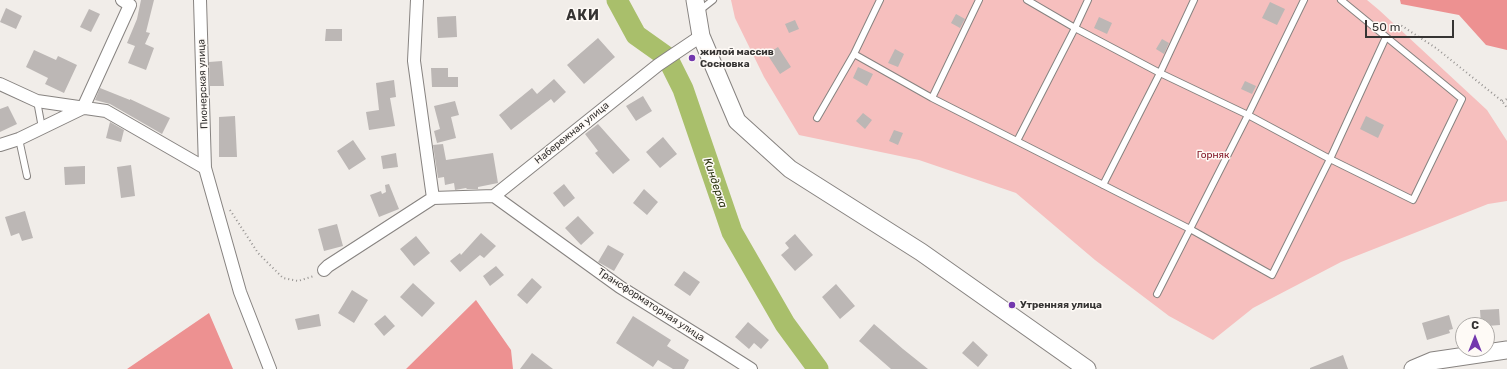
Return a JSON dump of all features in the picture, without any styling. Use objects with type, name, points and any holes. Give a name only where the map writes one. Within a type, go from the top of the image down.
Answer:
[{"type":"street","points":[[0,145],[19,139],[83,108],[130,5],[122,0]]},
{"type":"street","name":"Пионерская улица","points":[[200,0],[205,168],[240,292],[270,369]]},
{"type":"street","points":[[417,0],[414,61],[433,198]]},
{"type":"street","points":[[696,7],[701,36],[738,121],[790,170],[921,252],[1087,369]]},
{"type":"street","name":"Набережная улица","points":[[494,196],[658,65],[701,36]]},
{"type":"street","points":[[0,84],[37,101],[106,111],[205,168]]},
{"type":"street","points":[[324,270],[433,198],[494,196]]},
{"type":"street","name":"Трансформаторная улица","points":[[494,196],[620,287],[751,369]]},
{"type":"street","points":[[1413,369],[1432,361],[1507,350]]},
{"type":"lane","points":[[696,7],[713,0]]},
{"type":"lane","points":[[817,118],[854,54],[880,0]]},
{"type":"lane","points":[[932,98],[979,0]]},
{"type":"lane","points":[[1028,0],[1075,28],[1160,73],[1413,200],[1462,99],[1341,0]]},
{"type":"lane","points":[[1017,141],[1088,0]]},
{"type":"lane","points":[[1103,185],[1160,73],[1194,0]]},
{"type":"lane","points":[[1157,294],[1248,116],[1304,0]]},
{"type":"lane","points":[[854,54],[932,98],[1190,229],[1272,275],[1330,159],[1386,37]]},
{"type":"lane","points":[[37,101],[42,128]]},
{"type":"lane","points":[[19,139],[27,176]]},
{"type":"path","points":[[1386,37],[1399,24],[1436,48],[1502,101],[1507,108]]},
{"type":"path","points":[[1502,101],[1507,99]]},
{"type":"path","points":[[213,197],[221,200],[231,211],[258,253],[283,278],[298,282],[312,277],[324,270]]},
{"type":"green space","name":"Горняк","points":[[731,0],[1367,0],[1487,110],[1507,141],[1507,201],[1488,204],[1341,262],[1253,308],[1213,340],[1169,316],[1095,260],[1016,193],[919,160],[799,135],[764,77],[735,18]]},
{"type":"shaded area","points":[[1400,0],[1507,0],[1507,50],[1486,45],[1459,15],[1401,4]]},
{"type":"shaded area","points":[[476,300],[511,350],[513,369],[406,369]]},
{"type":"shaded area","points":[[209,313],[233,369],[127,369]]},
{"type":"building","points":[[141,0],[154,0],[146,32],[150,33],[145,44],[154,48],[146,70],[128,63],[135,46],[127,43],[137,19]]},
{"type":"building","points":[[1270,2],[1285,9],[1277,25],[1262,18]]},
{"type":"building","points":[[6,8],[22,16],[16,29],[0,22]]},
{"type":"building","points":[[89,9],[100,14],[91,32],[80,27]]},
{"type":"building","points":[[956,14],[965,19],[960,28],[951,23]]},
{"type":"building","points":[[456,16],[457,37],[438,38],[437,17]]},
{"type":"building","points":[[1099,17],[1112,23],[1107,34],[1094,28]]},
{"type":"building","points":[[795,20],[799,29],[789,33],[785,24]]},
{"type":"building","points":[[326,29],[342,29],[342,41],[325,41]]},
{"type":"building","points":[[598,38],[615,57],[584,84],[567,65]]},
{"type":"building","points":[[1162,39],[1169,43],[1164,54],[1156,49]]},
{"type":"building","points":[[778,47],[791,67],[780,74],[767,54]]},
{"type":"building","points":[[895,49],[904,54],[898,67],[888,63]]},
{"type":"building","points":[[34,50],[56,60],[58,56],[77,65],[64,93],[45,84],[48,78],[26,67]]},
{"type":"building","points":[[222,61],[224,86],[210,86],[209,62]]},
{"type":"building","points":[[858,67],[873,74],[867,86],[853,78]]},
{"type":"building","points":[[431,68],[448,68],[448,77],[458,77],[458,87],[432,87]]},
{"type":"building","points":[[554,79],[566,92],[554,103],[551,99],[511,130],[499,115],[532,88],[537,94]]},
{"type":"building","points":[[394,80],[396,97],[390,98],[395,126],[369,130],[366,112],[379,110],[376,83]]},
{"type":"building","points":[[1245,81],[1256,86],[1252,94],[1241,89]]},
{"type":"building","points":[[100,88],[130,99],[170,118],[162,134],[110,104],[95,100]]},
{"type":"building","points":[[643,96],[652,111],[636,121],[626,106]]},
{"type":"building","points":[[455,101],[459,115],[451,117],[456,138],[437,143],[434,131],[440,129],[434,106]]},
{"type":"building","points":[[8,106],[17,124],[0,132],[0,109]]},
{"type":"building","points":[[863,113],[872,120],[865,129],[856,121]]},
{"type":"building","points":[[235,116],[237,157],[219,157],[219,117]]},
{"type":"building","points":[[1366,116],[1384,125],[1378,138],[1360,129]]},
{"type":"building","points":[[110,122],[124,130],[121,142],[106,138]]},
{"type":"building","points":[[598,124],[630,160],[613,174],[595,153],[598,151],[585,134]]},
{"type":"building","points":[[894,130],[903,133],[898,145],[889,141]]},
{"type":"building","points":[[663,137],[677,154],[660,168],[646,152]]},
{"type":"building","points":[[353,140],[366,159],[349,170],[337,151]]},
{"type":"building","points":[[443,144],[446,160],[493,153],[498,183],[478,187],[478,189],[466,188],[455,190],[454,183],[445,185],[444,177],[438,178],[433,145]]},
{"type":"building","points":[[396,153],[398,167],[383,169],[381,156]]},
{"type":"building","points":[[131,165],[135,196],[121,198],[117,167]]},
{"type":"building","points":[[85,166],[85,184],[65,185],[64,167]]},
{"type":"building","points":[[389,184],[399,209],[379,217],[370,195],[381,191],[382,194],[386,192],[385,185]]},
{"type":"building","points":[[564,184],[575,198],[564,207],[553,193]]},
{"type":"building","points":[[644,189],[658,202],[647,215],[633,203]]},
{"type":"building","points":[[25,211],[33,238],[22,241],[19,233],[11,236],[5,217]]},
{"type":"building","points":[[578,216],[594,233],[581,245],[565,228]]},
{"type":"building","points":[[337,224],[343,246],[324,251],[318,229]]},
{"type":"building","points":[[481,233],[496,246],[484,258],[480,255],[460,272],[450,261],[460,253],[461,255]]},
{"type":"building","points":[[795,234],[813,255],[795,271],[781,255],[789,248],[785,243]]},
{"type":"building","points":[[416,236],[430,253],[414,266],[400,249]]},
{"type":"building","points":[[608,245],[624,254],[614,271],[598,262]]},
{"type":"building","points":[[496,266],[504,275],[490,286],[483,276]]},
{"type":"building","points":[[684,271],[700,282],[690,296],[674,285]]},
{"type":"building","points":[[532,278],[542,287],[527,304],[517,295]]},
{"type":"building","points":[[413,283],[435,303],[422,317],[400,297]]},
{"type":"building","points":[[836,284],[855,306],[840,319],[822,297]]},
{"type":"building","points":[[352,290],[368,300],[354,323],[338,313]]},
{"type":"building","points":[[1499,309],[1500,325],[1495,325],[1495,317],[1480,317],[1480,310]]},
{"type":"building","points":[[319,314],[321,326],[298,330],[295,319]]},
{"type":"building","points":[[385,315],[395,326],[384,336],[374,324]]},
{"type":"building","points":[[1449,315],[1453,329],[1449,330],[1450,333],[1427,340],[1422,323]]},
{"type":"building","points":[[633,316],[671,340],[667,346],[689,360],[684,369],[673,369],[658,360],[653,367],[616,343]]},
{"type":"building","points":[[748,322],[769,340],[761,349],[754,343],[749,349],[735,337]]},
{"type":"building","points":[[874,324],[928,369],[891,369],[859,341]]},
{"type":"building","points":[[973,341],[988,355],[978,367],[962,353]]},
{"type":"building","points":[[532,353],[553,369],[520,369]]},
{"type":"building","points":[[1343,355],[1348,369],[1310,369],[1310,368]]},
{"type":"waterway","name":"Киндерка","points":[[617,0],[636,35],[667,57],[683,89],[732,232],[785,324],[818,369]]},
{"type":"place","name":"жилой массив Сосновка","points":[[692,58]]},
{"type":"place","name":"Утренняя улица","points":[[1012,305]]},
{"type":"district","name":"АКИ","points":[[583,16]]}]
